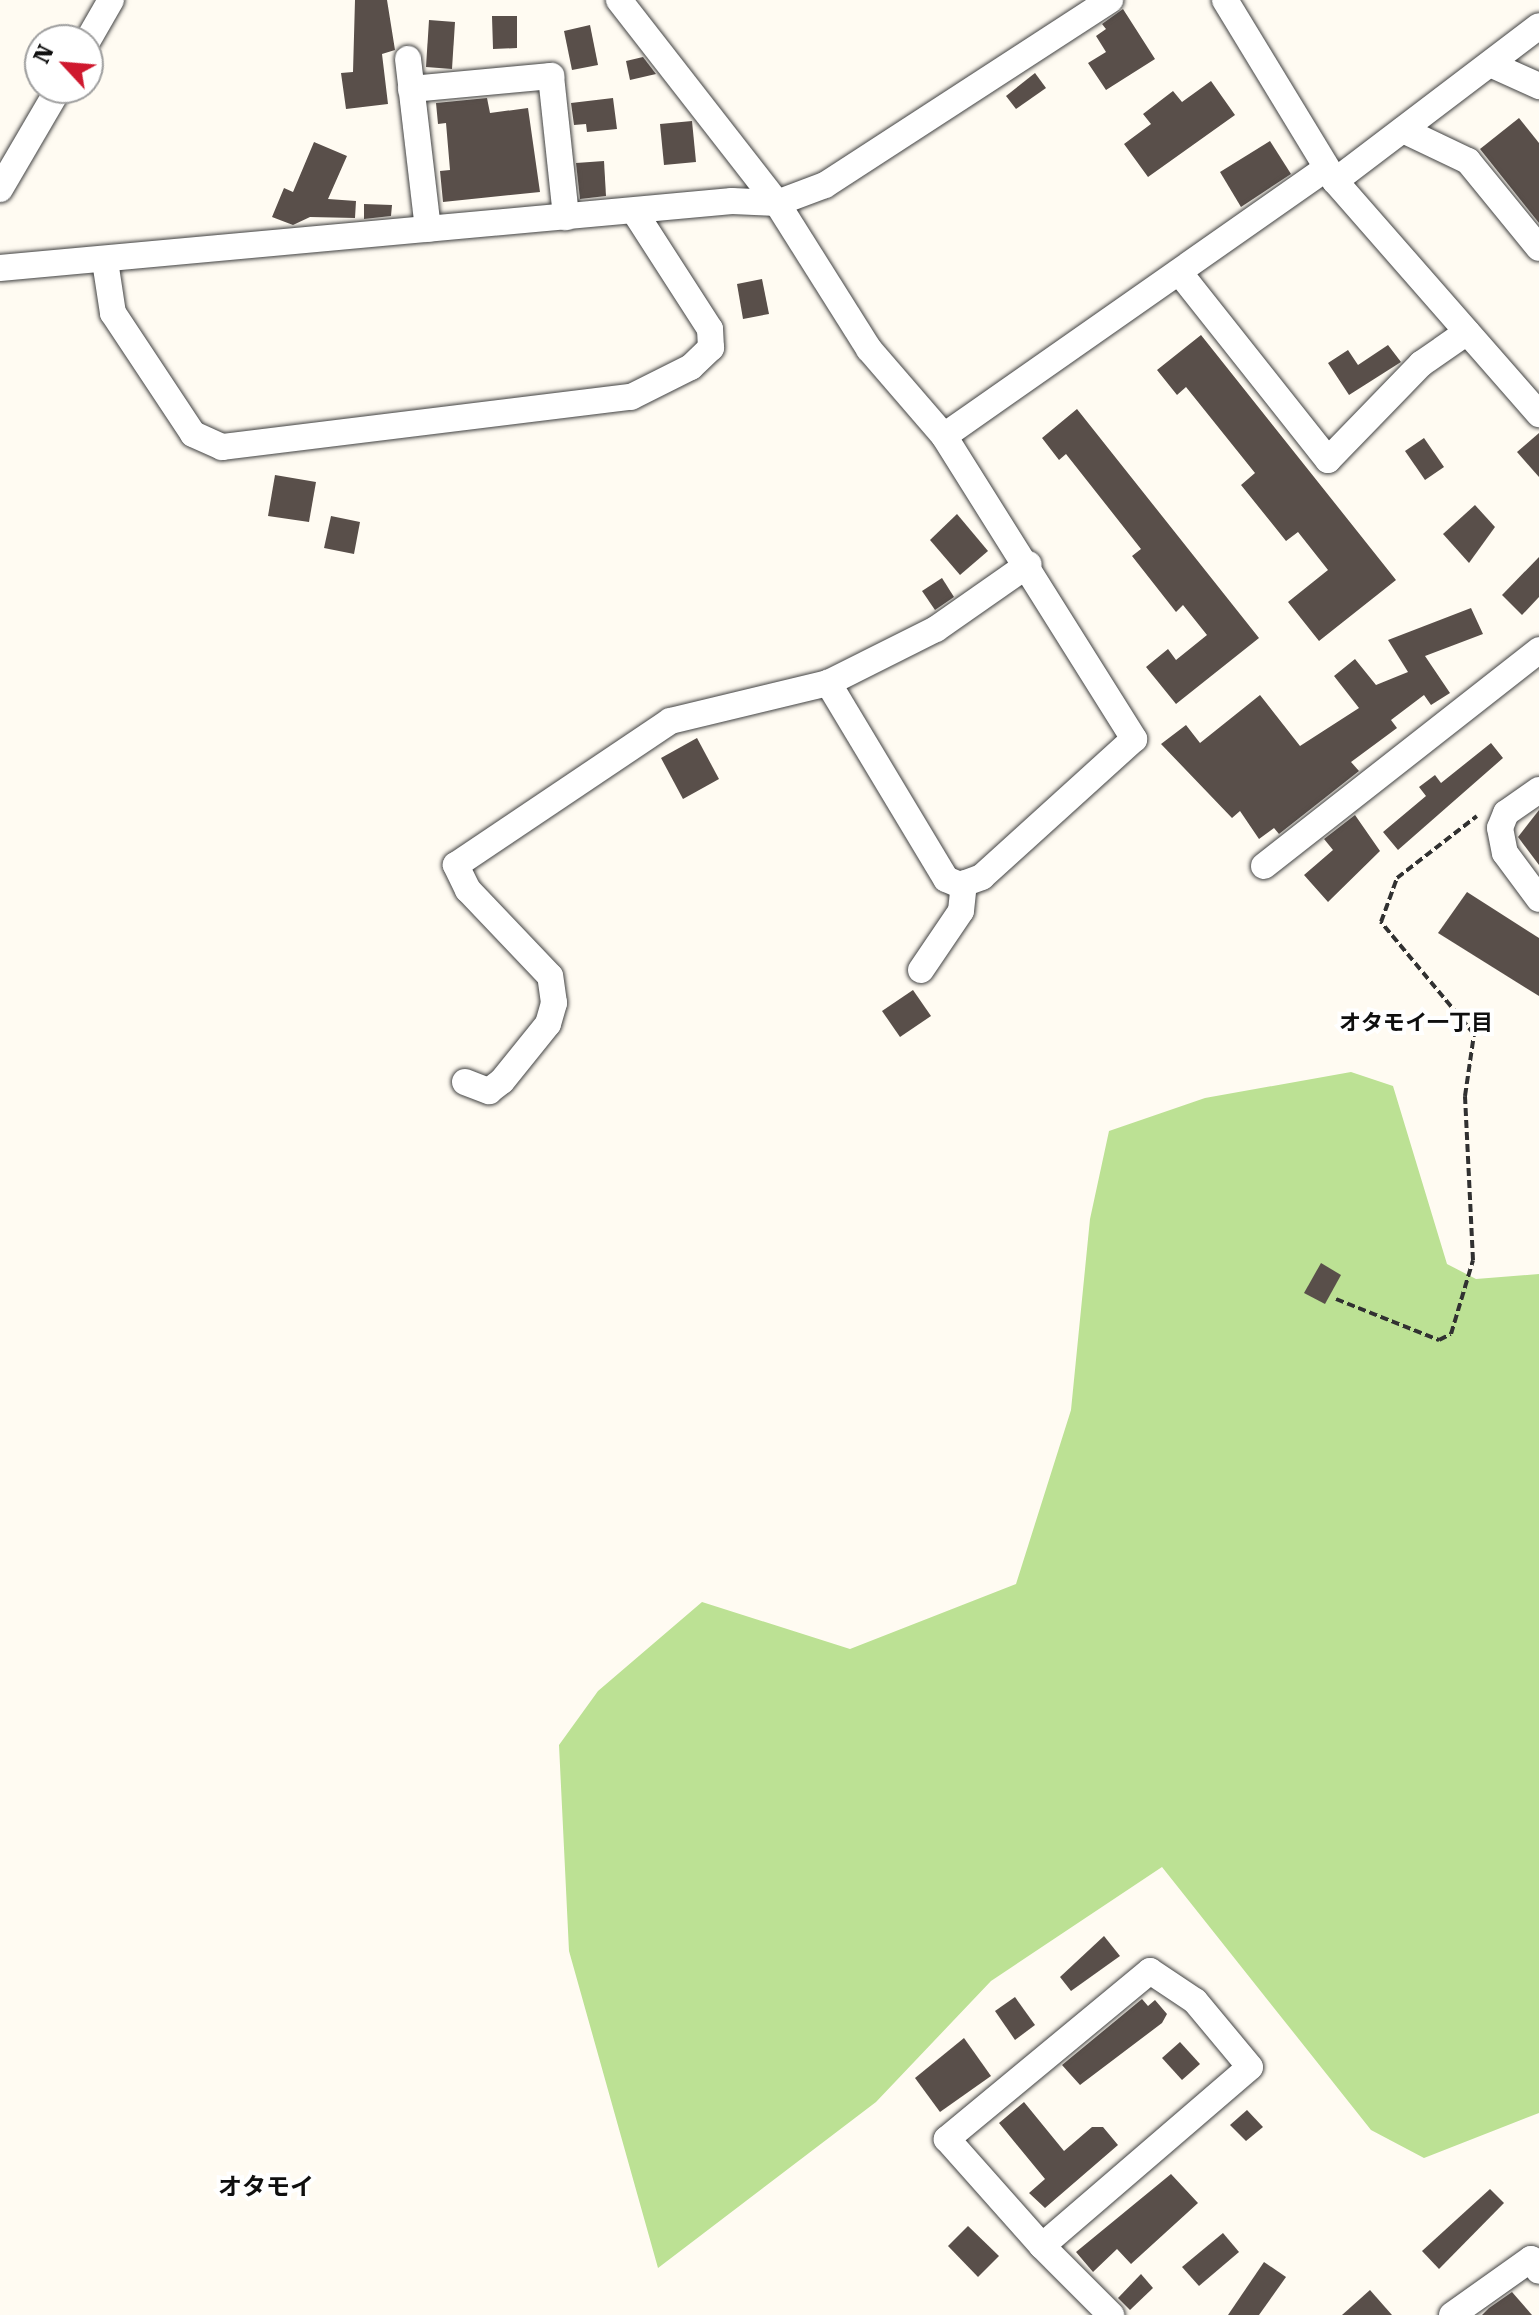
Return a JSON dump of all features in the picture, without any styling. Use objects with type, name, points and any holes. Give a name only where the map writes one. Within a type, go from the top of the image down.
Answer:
[{"type":"street","points":[[97,24],[111,0]]},
{"type":"street","points":[[619,0],[777,203],[869,349],[944,436],[1029,564],[1134,739],[982,877],[964,883],[946,879],[828,683]]},
{"type":"street","points":[[0,268],[105,261],[634,211],[777,203],[825,185],[1110,0]]},
{"type":"street","points":[[1225,0],[1331,175],[1539,414]]},
{"type":"street","points":[[944,436],[1179,272],[1403,130],[1539,26]]},
{"type":"street","points":[[408,59],[428,229]]},
{"type":"street","points":[[1490,64],[1539,86]]},
{"type":"street","points":[[411,89],[551,76],[566,217]]},
{"type":"street","points":[[0,189],[50,104]]},
{"type":"street","points":[[1403,130],[1468,161],[1539,248]]},
{"type":"street","points":[[105,261],[113,313],[193,434],[222,447],[631,397],[691,367],[711,348],[710,329],[634,211]]},
{"type":"street","points":[[1179,272],[1328,460],[1421,364],[1467,332]]},
{"type":"street","points":[[465,1082],[489,1091],[502,1081],[548,1024],[554,1003],[550,976],[487,912],[456,865],[670,721],[828,683],[936,629],[1029,564]]},
{"type":"street","points":[[1264,866],[1539,650]]},
{"type":"street","points":[[1539,790],[1506,813],[1500,828],[1505,853],[1539,899]]},
{"type":"street","points":[[921,970],[961,911],[964,883]]},
{"type":"street","points":[[1042,2246],[1250,2067],[1195,2001],[1150,1971],[947,2139],[1042,2246],[1111,2315]]},
{"type":"street","points":[[1452,2315],[1531,2259],[1539,2271]]},
{"type":"path","points":[[1336,1299],[1439,1340],[1451,1334],[1473,1260],[1465,1096],[1474,1034],[1381,922],[1397,878],[1480,814]]},
{"type":"green space","points":[[1351,1072],[1393,1086],[1447,1264],[1476,1279],[1539,1274],[1539,2113],[1424,2158],[1371,2130],[1162,1867],[991,1981],[876,2102],[658,2268],[569,1951],[559,1745],[598,1691],[702,1602],[850,1649],[1016,1584],[1071,1410],[1090,1219],[1109,1131],[1205,1098]]},
{"type":"building","points":[[355,0],[387,0],[395,50],[382,54],[388,104],[346,109],[341,73],[353,72]]},
{"type":"building","points":[[1123,9],[1155,59],[1106,90],[1088,63],[1106,52],[1096,36],[1106,29],[1102,24]]},
{"type":"building","points":[[492,16],[517,16],[517,48],[493,49]]},
{"type":"building","points":[[429,20],[455,22],[452,69],[426,67]]},
{"type":"building","points":[[590,25],[598,65],[572,70],[564,31]]},
{"type":"building","points":[[643,57],[656,74],[630,80],[626,61]]},
{"type":"building","points":[[1035,73],[1046,88],[1016,109],[1006,96]]},
{"type":"building","points":[[1211,81],[1235,115],[1148,177],[1124,144],[1151,124],[1143,114],[1173,91],[1182,102]]},
{"type":"building","points":[[487,98],[490,113],[528,108],[540,192],[443,202],[440,171],[450,170],[446,123],[438,124],[436,103]]},
{"type":"building","points":[[613,98],[617,129],[587,132],[586,124],[574,125],[571,103]]},
{"type":"building","points":[[1519,118],[1539,143],[1539,223],[1480,149]]},
{"type":"building","points":[[692,121],[696,162],[664,165],[660,124]]},
{"type":"building","points":[[1270,141],[1291,174],[1241,207],[1220,172]]},
{"type":"building","points":[[314,142],[347,156],[328,199],[356,201],[355,218],[310,217],[293,225],[272,217],[284,188],[293,192]]},
{"type":"building","points":[[604,161],[606,196],[580,199],[576,163]]},
{"type":"building","points":[[364,204],[392,205],[391,216],[364,219]]},
{"type":"building","points":[[762,279],[769,314],[743,319],[737,284]]},
{"type":"building","points":[[1201,335],[1396,580],[1319,641],[1288,602],[1328,570],[1298,532],[1286,541],[1241,485],[1255,473],[1186,387],[1177,395],[1157,370]]},
{"type":"building","points":[[1388,345],[1401,362],[1349,395],[1328,363],[1348,350],[1358,365]]},
{"type":"building","points":[[1077,409],[1259,638],[1176,704],[1146,667],[1168,649],[1176,660],[1207,635],[1183,605],[1176,612],[1132,556],[1141,549],[1066,454],[1059,460],[1042,438]]},
{"type":"building","points":[[1539,433],[1539,477],[1517,452]]},
{"type":"building","points":[[1424,438],[1444,467],[1425,480],[1405,451]]},
{"type":"building","points":[[275,475],[316,482],[309,522],[268,516]]},
{"type":"building","points":[[1475,505],[1495,527],[1469,563],[1443,534]]},
{"type":"building","points":[[957,514],[988,551],[960,575],[930,540]]},
{"type":"building","points":[[331,516],[360,522],[354,554],[324,548]]},
{"type":"building","points":[[1539,557],[1539,597],[1522,615],[1502,595]]},
{"type":"building","points":[[942,578],[954,597],[935,610],[922,591]]},
{"type":"building","points":[[1471,608],[1483,634],[1425,656],[1450,693],[1431,705],[1424,695],[1391,720],[1397,728],[1351,762],[1359,771],[1279,834],[1274,828],[1259,839],[1240,811],[1232,818],[1161,744],[1186,725],[1200,743],[1260,695],[1300,746],[1359,708],[1334,676],[1355,659],[1376,685],[1408,672],[1388,640]]},
{"type":"building","points":[[697,738],[719,779],[683,799],[661,758]]},
{"type":"building","points":[[1491,743],[1503,758],[1398,850],[1383,832],[1426,796],[1419,787],[1435,775],[1441,783]]},
{"type":"building","points":[[1539,810],[1539,865],[1518,837]]},
{"type":"building","points":[[1355,815],[1380,851],[1328,902],[1304,875],[1333,850],[1324,839]]},
{"type":"building","points":[[1467,892],[1539,938],[1539,996],[1438,933]]},
{"type":"building","points":[[913,990],[931,1016],[900,1037],[882,1011]]},
{"type":"building","points":[[1321,1263],[1341,1275],[1325,1304],[1304,1293]]},
{"type":"building","points":[[1104,1936],[1120,1956],[1071,1991],[1060,1977]]},
{"type":"building","points":[[1015,1997],[1035,2025],[1015,2040],[995,2011]]},
{"type":"building","points":[[1142,1999],[1148,2006],[1155,2000],[1167,2014],[1162,2023],[1080,2085],[1062,2065]]},
{"type":"building","points":[[964,2038],[991,2076],[940,2112],[915,2078]]},
{"type":"building","points":[[1180,2042],[1200,2064],[1182,2080],[1162,2058]]},
{"type":"building","points":[[1024,2102],[1064,2151],[1092,2127],[1103,2127],[1118,2145],[1045,2208],[1029,2193],[1045,2179],[999,2123]]},
{"type":"building","points":[[1247,2110],[1263,2127],[1246,2141],[1230,2125]]},
{"type":"building","points":[[1171,2174],[1198,2203],[1131,2264],[1117,2249],[1093,2272],[1076,2252]]},
{"type":"building","points":[[1490,2189],[1504,2203],[1439,2269],[1422,2251]]},
{"type":"building","points":[[968,2226],[999,2256],[978,2277],[948,2246]]},
{"type":"building","points":[[1223,2233],[1239,2252],[1199,2286],[1182,2267]]},
{"type":"building","points":[[1264,2262],[1286,2277],[1259,2315],[1228,2315]]},
{"type":"building","points":[[1141,2274],[1153,2288],[1130,2310],[1118,2298]]},
{"type":"building","points":[[1370,2290],[1392,2315],[1342,2315]]},
{"type":"building","points":[[1512,2292],[1532,2315],[1482,2315],[1489,2308]]},
{"type":"district","name":"オタモイ一丁目","points":[[1416,1023]]},
{"type":"district","name":"オタモイ","points":[[266,2188]]}]
